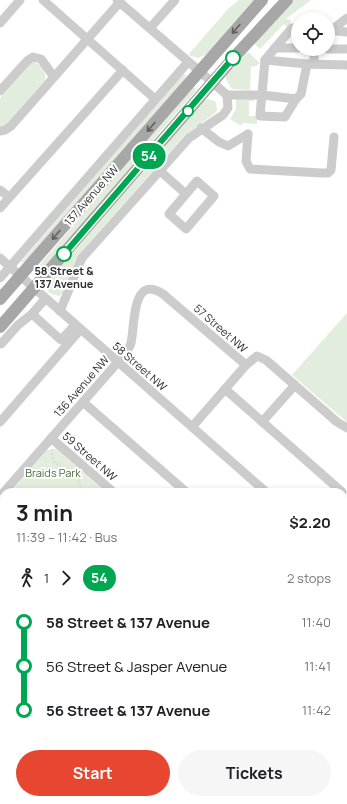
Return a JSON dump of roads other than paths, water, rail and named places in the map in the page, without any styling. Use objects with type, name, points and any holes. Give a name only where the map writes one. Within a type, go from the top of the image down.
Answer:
[{"type":"main road","name":"137 Avenue NW","points":[[0,299],[262,0]]},
{"type":"main road","points":[[237,54],[276,0]]},
{"type":"main road","name":"137 Avenue NW","points":[[0,327],[237,54],[287,0]]},
{"type":"street","points":[[0,23],[20,0]]},
{"type":"street","points":[[43,0],[156,99]]},
{"type":"street","points":[[150,28],[175,0]]},
{"type":"street","points":[[0,131],[8,128],[88,39],[119,1],[227,95],[262,95],[296,99]]},
{"type":"street","points":[[335,26],[347,18]]},
{"type":"street","points":[[291,29],[265,60],[260,116],[285,117],[296,99],[301,94],[312,56]]},
{"type":"street","points":[[335,31],[347,32]]},
{"type":"street","points":[[275,48],[291,48]]},
{"type":"street","points":[[335,49],[347,50]]},
{"type":"street","points":[[0,91],[27,60],[33,57],[41,59],[54,77]]},
{"type":"street","points":[[265,60],[310,64],[347,65]]},
{"type":"street","name":"137 Avenue NW","points":[[0,278],[188,62]]},
{"type":"street","points":[[0,208],[123,70]]},
{"type":"street","points":[[60,311],[82,258],[189,138],[201,128],[224,115],[228,108],[227,95]]},
{"type":"street","points":[[201,128],[228,146],[248,134],[246,160],[250,169],[257,170],[328,173],[331,170],[334,137]]},
{"type":"street","points":[[160,171],[186,194]]},
{"type":"street","points":[[197,181],[214,196],[186,229],[169,214],[186,194],[197,181]]},
{"type":"street","points":[[0,190],[9,197]]},
{"type":"street","name":"58 Street NW","points":[[0,258],[261,488]]},
{"type":"street","name":"136 Avenue NW","points":[[8,488],[118,363],[131,345],[137,301],[140,294],[153,289]]},
{"type":"street","name":"57 Street NW","points":[[153,289],[163,294],[246,365],[258,356],[261,356],[347,428]]},
{"type":"street","points":[[0,343],[18,325],[32,314],[45,299]]},
{"type":"street","points":[[32,314],[61,340],[77,327]]},
{"type":"street","points":[[0,422],[77,327]]},
{"type":"street","points":[[192,428],[246,365]]},
{"type":"street","points":[[262,422],[295,385]]},
{"type":"street","points":[[225,389],[338,488]]},
{"type":"street","points":[[83,402],[181,488]]},
{"type":"street","name":"59 Street NW","points":[[52,438],[108,488]]},
{"type":"place","name":"58 Street & 137 Avenue","points":[[64,254]]},
{"type":"park label","name":"Braids Park","points":[[53,472]]}]
